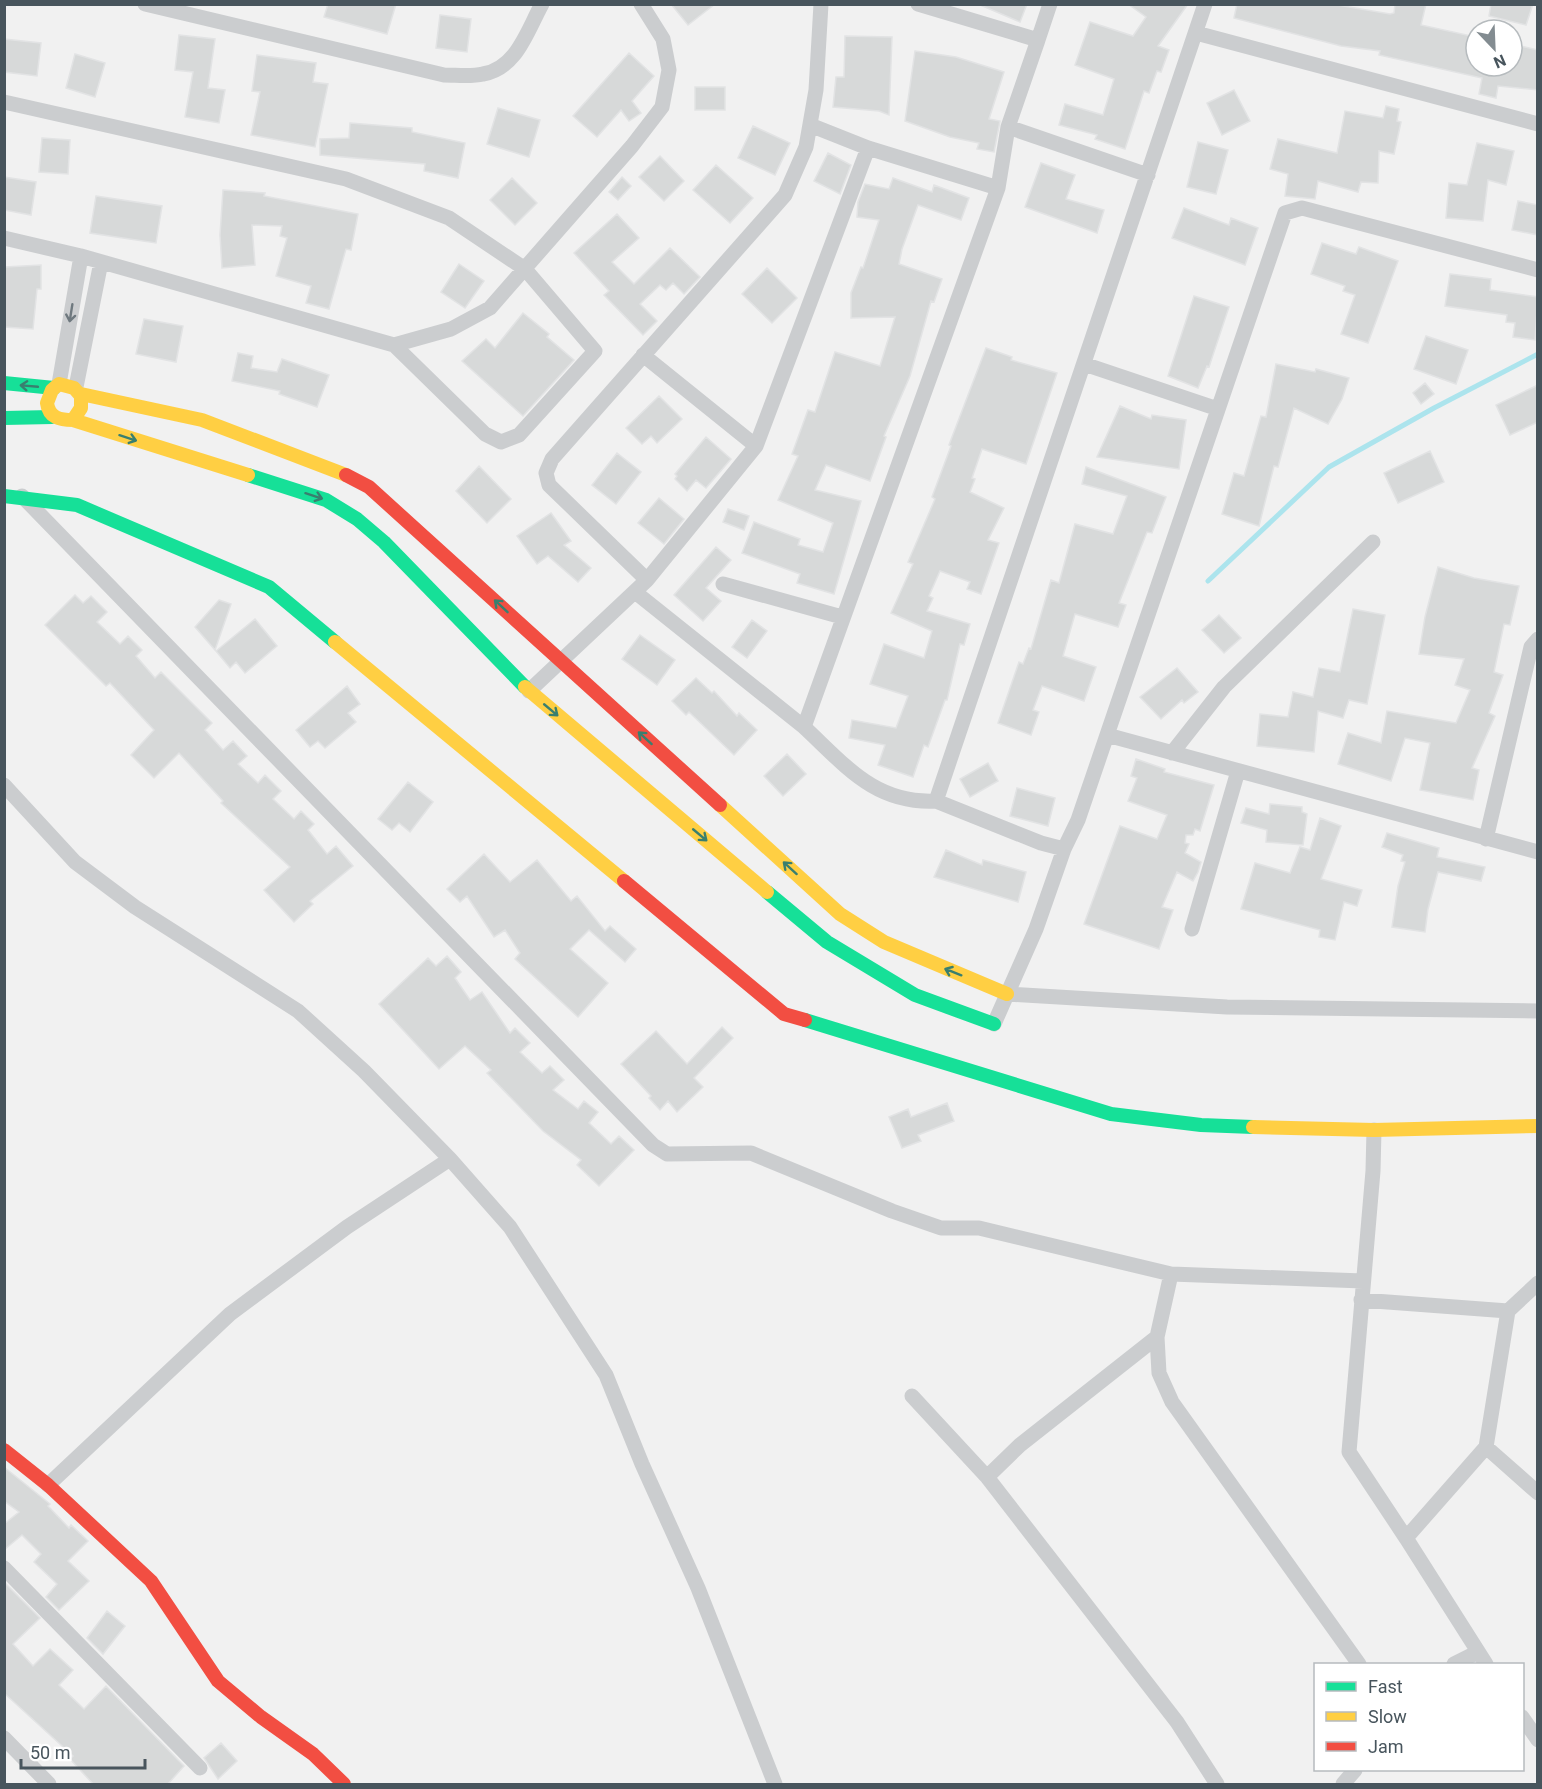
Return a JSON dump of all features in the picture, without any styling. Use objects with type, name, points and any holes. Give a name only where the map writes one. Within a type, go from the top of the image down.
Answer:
[{"type":"street","points":[[145,4],[444,75],[483,74],[501,68],[513,59],[542,4]]},
{"type":"street","points":[[394,345],[451,329],[490,308],[632,146],[662,108],[669,70],[663,39],[641,4]]},
{"type":"street","points":[[647,580],[549,485],[546,473],[552,459],[785,195],[806,147],[816,90],[821,4]]},
{"type":"street","points":[[918,4],[1038,40]]},
{"type":"street","points":[[804,727],[998,188],[1008,127],[1050,4]]},
{"type":"street","points":[[936,801],[1205,4]]},
{"type":"street","points":[[1196,33],[1538,124]]},
{"type":"street","points":[[4,102],[346,179],[448,218],[525,269],[595,351],[519,435],[501,442],[485,434],[394,345],[102,261],[4,238]]},
{"type":"street","points":[[810,125],[868,148],[998,188]]},
{"type":"street","points":[[1008,127],[1148,175]]},
{"type":"street","points":[[529,691],[647,580],[756,446],[868,148]]},
{"type":"street","points":[[4,418],[52,417],[62,422],[72,420],[326,500],[357,519],[384,542],[529,691],[827,942],[915,995],[994,1024],[1036,929],[1064,849],[1078,820],[1285,213],[1302,208],[1538,270]]},
{"type":"street","points":[[52,417],[47,408],[47,397],[57,386],[81,256]]},
{"type":"street","points":[[72,420],[80,413],[84,404],[78,391],[102,261]]},
{"type":"street","points":[[644,355],[756,446]]},
{"type":"street","points":[[1084,364],[1218,409]]},
{"type":"street","points":[[4,383],[57,386],[202,420],[337,470],[369,487],[840,914],[894,947],[1007,994],[1227,1007],[1538,1011]]},
{"type":"street","points":[[4,496],[22,496],[77,505],[269,587],[784,1014],[1111,1114],[1201,1125],[1374,1130],[1538,1126]]},
{"type":"street","points":[[22,496],[653,1145],[667,1154],[751,1153],[892,1211],[941,1228],[979,1228],[1171,1274],[1363,1281]]},
{"type":"street","points":[[1172,753],[1224,687],[1372,542]]},
{"type":"street","points":[[723,584],[842,617]]},
{"type":"street","points":[[635,592],[804,727],[864,784],[896,798],[919,802],[936,801],[1041,843],[1064,849]]},
{"type":"street","points":[[1486,839],[1532,647],[1538,639]]},
{"type":"street","points":[[1107,735],[1538,852]]},
{"type":"street","points":[[1192,929],[1238,771]]},
{"type":"street","points":[[4,786],[75,862],[135,908],[298,1011],[364,1071],[450,1159],[510,1227],[606,1375],[642,1464],[698,1588],[775,1785]]},
{"type":"street","points":[[1374,1130],[1373,1171],[1349,1452],[1482,1658],[1463,1663]]},
{"type":"street","points":[[48,1485],[230,1314],[347,1227],[450,1159]]},
{"type":"street","points":[[1171,1274],[1157,1337],[1159,1373],[1172,1402],[1358,1663]]},
{"type":"street","points":[[1406,1538],[1486,1447],[1508,1311],[1538,1283]]},
{"type":"street","points":[[1361,1300],[1508,1311]]},
{"type":"street","points":[[987,1478],[1020,1445],[1157,1337]]},
{"type":"street","points":[[912,1396],[987,1478],[1177,1722],[1216,1785]]},
{"type":"street","points":[[1486,1447],[1538,1493]]},
{"type":"street","points":[[4,1450],[48,1485],[151,1581],[218,1681],[261,1717],[313,1754],[344,1785]]},
{"type":"street","points":[[4,1568],[200,1768]]},
{"type":"street","points":[[1524,1721],[1538,1740]]},
{"type":"street","points":[[4,1738],[49,1785]]},
{"type":"street","points":[[1343,1785],[1354,1771]]},
{"type":"building","points":[[328,4],[396,4],[387,34],[324,17]]},
{"type":"building","points":[[671,4],[715,4],[688,25]]},
{"type":"building","points":[[978,4],[1027,4],[1020,22]]},
{"type":"building","points":[[1128,4],[1188,4],[1158,46],[1169,50],[1161,72],[1157,71],[1149,93],[1144,91],[1125,149],[1095,139],[1097,135],[1059,125],[1065,104],[1103,115],[1114,79],[1075,65],[1090,22],[1133,36],[1146,17]]},
{"type":"building","points":[[1237,4],[1332,4],[1390,14],[1394,13],[1395,4],[1426,4],[1421,25],[1464,34],[1464,74],[1379,55],[1380,51],[1341,46],[1234,18]]},
{"type":"building","points":[[1491,4],[1533,4],[1526,25],[1524,18],[1489,16]]},
{"type":"building","points":[[440,15],[471,19],[467,52],[436,48]]},
{"type":"building","points":[[179,35],[215,39],[208,88],[225,90],[219,123],[185,117],[193,72],[175,70]]},
{"type":"building","points":[[845,36],[892,37],[889,115],[879,111],[833,107],[836,77],[844,77]]},
{"type":"building","points":[[4,39],[41,43],[37,76],[4,72]]},
{"type":"building","points":[[1524,47],[1538,50],[1538,90],[1498,86],[1496,98],[1479,94],[1482,78],[1524,78]]},
{"type":"building","points":[[915,51],[956,57],[1004,72],[989,119],[1000,121],[994,152],[977,149],[979,143],[950,137],[905,121]]},
{"type":"building","points":[[629,53],[654,76],[632,101],[641,113],[629,121],[621,110],[597,137],[573,116]]},
{"type":"building","points":[[75,54],[105,63],[95,97],[66,88]]},
{"type":"building","points":[[257,55],[316,63],[313,82],[328,84],[315,147],[251,135],[260,92],[252,91]]},
{"type":"building","points":[[695,87],[725,87],[725,110],[695,110]]},
{"type":"building","points":[[1234,90],[1250,121],[1222,135],[1207,103]]},
{"type":"building","points":[[1386,106],[1399,109],[1397,121],[1401,122],[1394,154],[1379,151],[1378,183],[1361,182],[1358,192],[1318,181],[1315,199],[1285,196],[1288,174],[1270,169],[1278,139],[1337,153],[1345,111],[1383,118]]},
{"type":"building","points":[[498,108],[540,120],[529,157],[487,144]]},
{"type":"building","points":[[350,123],[412,128],[412,132],[465,143],[458,178],[424,171],[425,164],[320,155],[320,139],[349,138]]},
{"type":"building","points":[[753,126],[790,143],[775,175],[738,158]]},
{"type":"building","points":[[42,138],[70,140],[68,174],[39,172]]},
{"type":"building","points":[[1198,142],[1228,150],[1216,194],[1187,187]]},
{"type":"building","points":[[1477,143],[1514,151],[1506,185],[1488,180],[1483,221],[1446,218],[1449,183],[1467,185]]},
{"type":"building","points":[[828,153],[851,165],[840,194],[814,181]]},
{"type":"building","points":[[660,156],[684,181],[664,201],[639,177]]},
{"type":"building","points":[[1041,163],[1075,175],[1066,199],[1104,210],[1097,233],[1025,207]]},
{"type":"building","points":[[716,165],[753,198],[730,223],[693,190]]},
{"type":"building","points":[[4,177],[36,182],[31,215],[4,210]]},
{"type":"building","points":[[622,177],[631,186],[618,200],[609,192]]},
{"type":"building","points":[[512,178],[537,203],[515,225],[490,200]]},
{"type":"building","points":[[893,178],[932,192],[934,185],[969,198],[961,220],[918,205],[902,249],[899,264],[942,279],[934,302],[931,301],[910,376],[884,436],[886,437],[870,481],[826,465],[815,490],[861,501],[834,594],[797,583],[800,574],[742,553],[754,522],[800,539],[798,545],[823,552],[833,523],[778,500],[798,456],[792,454],[808,410],[815,412],[835,352],[880,366],[895,317],[851,318],[851,293],[861,267],[863,268],[879,220],[857,217],[858,202],[865,184],[889,189]]},
{"type":"building","points":[[223,190],[265,193],[264,196],[358,214],[351,250],[346,249],[329,309],[306,303],[311,286],[276,276],[287,238],[280,236],[282,226],[252,225],[255,265],[222,268],[220,235]]},
{"type":"building","points":[[96,196],[162,206],[156,243],[90,233]]},
{"type":"building","points":[[1518,201],[1538,205],[1538,235],[1512,230]]},
{"type":"building","points":[[1184,208],[1229,225],[1231,218],[1258,228],[1245,265],[1172,238]]},
{"type":"building","points":[[617,214],[639,238],[612,262],[634,284],[670,248],[700,277],[684,294],[673,283],[666,290],[660,285],[640,304],[657,321],[643,335],[604,295],[609,291],[574,253]]},
{"type":"building","points":[[1322,243],[1356,254],[1359,247],[1398,261],[1368,343],[1341,334],[1355,295],[1343,291],[1345,286],[1311,274]]},
{"type":"building","points":[[459,264],[484,281],[465,308],[441,292]]},
{"type":"building","points":[[41,265],[41,289],[37,289],[33,329],[4,327],[5,267]]},
{"type":"building","points":[[767,268],[797,298],[772,323],[742,294]]},
{"type":"building","points":[[1450,274],[1491,279],[1490,290],[1538,297],[1535,340],[1513,337],[1515,323],[1506,322],[1507,315],[1445,306]]},
{"type":"building","points":[[1194,296],[1229,307],[1209,367],[1207,366],[1198,388],[1168,376]]},
{"type":"building","points":[[523,313],[549,334],[547,337],[574,360],[523,416],[462,361],[486,339],[495,348]]},
{"type":"building","points":[[144,319],[183,326],[176,362],[136,354]]},
{"type":"building","points":[[1426,336],[1468,350],[1456,384],[1414,369]]},
{"type":"building","points":[[986,348],[1012,357],[1011,360],[1057,373],[1026,464],[982,449],[972,478],[975,479],[970,492],[1004,508],[988,540],[999,543],[981,594],[967,589],[970,582],[940,571],[929,596],[933,598],[927,611],[970,624],[964,645],[960,644],[947,700],[945,700],[928,747],[924,745],[913,777],[878,765],[885,745],[849,738],[852,720],[896,728],[908,696],[870,684],[884,644],[924,658],[932,631],[891,613],[913,564],[908,562],[935,499],[932,497],[951,446],[949,445]]},
{"type":"building","points":[[238,353],[253,356],[251,368],[277,372],[282,359],[329,375],[317,407],[279,394],[280,391],[232,381]]},
{"type":"building","points":[[1276,364],[1315,372],[1316,369],[1349,378],[1342,399],[1328,424],[1294,408],[1278,467],[1274,466],[1259,526],[1222,514],[1234,473],[1244,476],[1261,416],[1266,417]]},
{"type":"building","points":[[1425,383],[1434,394],[1421,404],[1413,393]]},
{"type":"building","points":[[1538,385],[1538,422],[1510,435],[1496,405]]},
{"type":"building","points":[[659,396],[682,419],[657,443],[651,436],[642,444],[626,428]]},
{"type":"building","points":[[1120,406],[1151,419],[1152,415],[1186,420],[1179,469],[1097,457]]},
{"type":"building","points":[[706,437],[731,459],[706,488],[696,480],[687,491],[675,479],[677,476],[675,474]]},
{"type":"building","points":[[1430,451],[1444,482],[1398,503],[1384,473]]},
{"type":"building","points":[[617,453],[641,472],[616,504],[592,485]]},
{"type":"building","points":[[479,466],[511,499],[487,523],[456,491]]},
{"type":"building","points":[[1086,467],[1166,497],[1152,533],[1147,532],[1119,603],[1126,605],[1118,627],[1075,614],[1063,656],[1096,667],[1084,701],[1042,686],[1033,710],[1039,712],[1031,735],[998,723],[1019,662],[1023,664],[1029,648],[1031,649],[1051,580],[1059,583],[1075,524],[1113,534],[1127,496],[1082,484]]},
{"type":"building","points":[[659,498],[684,519],[664,544],[638,523]]},
{"type":"building","points":[[728,509],[749,516],[744,530],[723,522]]},
{"type":"building","points":[[551,513],[571,541],[564,545],[591,568],[578,582],[548,556],[537,564],[517,536]]},
{"type":"building","points":[[716,547],[731,560],[706,588],[721,601],[703,621],[674,595]]},
{"type":"building","points":[[1438,567],[1474,578],[1519,586],[1510,625],[1504,624],[1494,672],[1503,675],[1489,713],[1495,716],[1472,768],[1479,770],[1473,800],[1420,790],[1430,743],[1405,738],[1391,781],[1338,764],[1348,733],[1381,743],[1387,711],[1456,723],[1470,690],[1455,685],[1464,659],[1419,654],[1425,617]]},
{"type":"building","points":[[75,595],[83,603],[91,596],[107,612],[97,622],[120,644],[128,636],[142,650],[136,656],[155,678],[161,672],[212,723],[205,730],[223,750],[233,741],[247,756],[238,764],[258,783],[265,775],[281,791],[273,799],[294,819],[301,811],[314,824],[308,830],[327,854],[336,846],[353,866],[310,901],[313,904],[294,922],[264,890],[290,867],[221,803],[223,801],[179,753],[154,778],[131,755],[154,730],[110,683],[106,686],[45,625]]},
{"type":"building","points":[[219,600],[231,604],[215,650],[195,627]]},
{"type":"building","points":[[1353,609],[1385,615],[1367,704],[1349,700],[1343,718],[1318,711],[1314,752],[1257,746],[1260,714],[1288,717],[1293,692],[1313,697],[1319,668],[1340,672]]},
{"type":"building","points":[[1219,615],[1241,638],[1224,653],[1202,630]]},
{"type":"building","points":[[255,619],[277,646],[245,673],[236,662],[230,668],[216,651]]},
{"type":"building","points":[[752,620],[767,631],[747,658],[732,647]]},
{"type":"building","points":[[640,635],[675,660],[657,685],[622,659]]},
{"type":"building","points":[[1177,668],[1198,692],[1184,703],[1182,700],[1161,719],[1140,697]]},
{"type":"building","points":[[696,678],[712,693],[714,691],[737,716],[739,713],[757,730],[734,755],[689,712],[686,715],[672,701]]},
{"type":"building","points":[[347,686],[360,704],[348,713],[356,722],[325,748],[318,741],[310,747],[296,730]]},
{"type":"building","points":[[787,754],[806,774],[783,796],[764,776]]},
{"type":"building","points":[[1136,759],[1165,769],[1164,772],[1214,785],[1200,831],[1195,829],[1193,835],[1186,835],[1185,843],[1189,844],[1185,853],[1201,862],[1198,872],[1193,881],[1177,872],[1162,907],[1173,910],[1159,949],[1084,924],[1120,826],[1157,839],[1167,815],[1128,801],[1137,778],[1131,776]]},
{"type":"building","points":[[988,763],[998,781],[970,797],[960,779]]},
{"type":"building","points":[[408,782],[433,802],[410,832],[399,823],[392,830],[378,819]]},
{"type":"building","points":[[1017,788],[1055,798],[1048,826],[1010,816]]},
{"type":"building","points":[[1270,804],[1302,807],[1302,812],[1307,814],[1303,845],[1266,842],[1267,830],[1241,823],[1246,808],[1269,814]]},
{"type":"building","points":[[1320,818],[1341,826],[1321,879],[1362,890],[1357,906],[1344,902],[1335,940],[1319,937],[1320,930],[1241,909],[1255,863],[1290,873],[1300,847],[1310,850]]},
{"type":"building","points":[[1387,833],[1439,848],[1437,857],[1485,867],[1481,881],[1438,872],[1428,909],[1425,932],[1392,927],[1398,886],[1405,862],[1401,861],[1403,855],[1382,847]]},
{"type":"building","points":[[946,850],[982,865],[983,860],[1026,872],[1018,902],[934,877]]},
{"type":"building","points":[[484,854],[510,882],[537,860],[571,901],[577,896],[605,931],[610,926],[636,949],[625,962],[589,930],[570,949],[608,983],[578,1017],[515,959],[520,953],[505,930],[494,937],[467,896],[460,902],[447,889]]},
{"type":"building","points":[[447,956],[461,972],[455,978],[470,1000],[482,992],[510,1033],[515,1028],[530,1043],[520,1052],[542,1073],[550,1066],[564,1080],[553,1090],[578,1109],[584,1101],[598,1112],[589,1123],[611,1144],[619,1136],[634,1150],[599,1186],[577,1165],[581,1160],[543,1131],[487,1073],[491,1070],[465,1046],[439,1069],[379,1004],[428,958],[436,966]]},
{"type":"building","points":[[722,1027],[733,1038],[694,1078],[703,1087],[677,1112],[668,1101],[660,1110],[649,1098],[651,1096],[621,1064],[656,1031],[687,1064]]},
{"type":"building","points":[[947,1103],[954,1121],[918,1135],[921,1141],[902,1148],[889,1117],[908,1109],[911,1117]]},
{"type":"building","points":[[4,1467],[50,1504],[48,1506],[69,1528],[71,1525],[88,1541],[68,1561],[89,1581],[59,1610],[46,1597],[57,1584],[34,1562],[41,1554],[22,1535],[4,1550],[4,1524],[19,1512],[4,1501]]},
{"type":"building","points":[[4,1582],[40,1618],[13,1644],[33,1666],[50,1649],[73,1670],[59,1685],[84,1709],[106,1686],[184,1766],[167,1785],[94,1785],[70,1759],[73,1756],[4,1693]]},
{"type":"building","points":[[107,1611],[125,1626],[103,1654],[87,1638]]},
{"type":"building","points":[[221,1743],[237,1761],[218,1779],[204,1758]]},
{"type":"waterway","points":[[1208,581],[1329,467],[1434,408],[1538,354]]},
{"type":"traffic: fast","points":[[4,383],[54,388]]},
{"type":"traffic: fast","points":[[4,418],[52,417]]},
{"type":"traffic: fast","points":[[248,475],[326,500],[357,519],[384,542],[525,687]]},
{"type":"traffic: fast","points":[[4,496],[77,505],[269,587],[335,642]]},
{"type":"traffic: fast","points":[[767,892],[827,942],[915,995],[994,1024]]},
{"type":"traffic: fast","points":[[805,1020],[1111,1114],[1201,1125],[1253,1127]]},
{"type":"traffic: slow","points":[[73,420],[81,408],[81,396],[74,388],[59,384],[52,390],[47,403],[50,412],[56,417],[73,420],[248,475]]},
{"type":"traffic: slow","points":[[81,394],[202,420],[346,475]]},
{"type":"traffic: slow","points":[[335,642],[624,881]]},
{"type":"traffic: slow","points":[[525,687],[767,892]]},
{"type":"traffic: slow","points":[[720,805],[840,914],[884,942],[1007,994]]},
{"type":"traffic: slow","points":[[1253,1127],[1374,1130],[1538,1126]]},
{"type":"traffic: jam","points":[[346,475],[369,487],[720,805]]},
{"type":"traffic: jam","points":[[624,881],[784,1014],[805,1020]]},
{"type":"traffic: jam","points":[[4,1450],[48,1485],[151,1581],[218,1681],[261,1717],[313,1754],[344,1784]]}]
